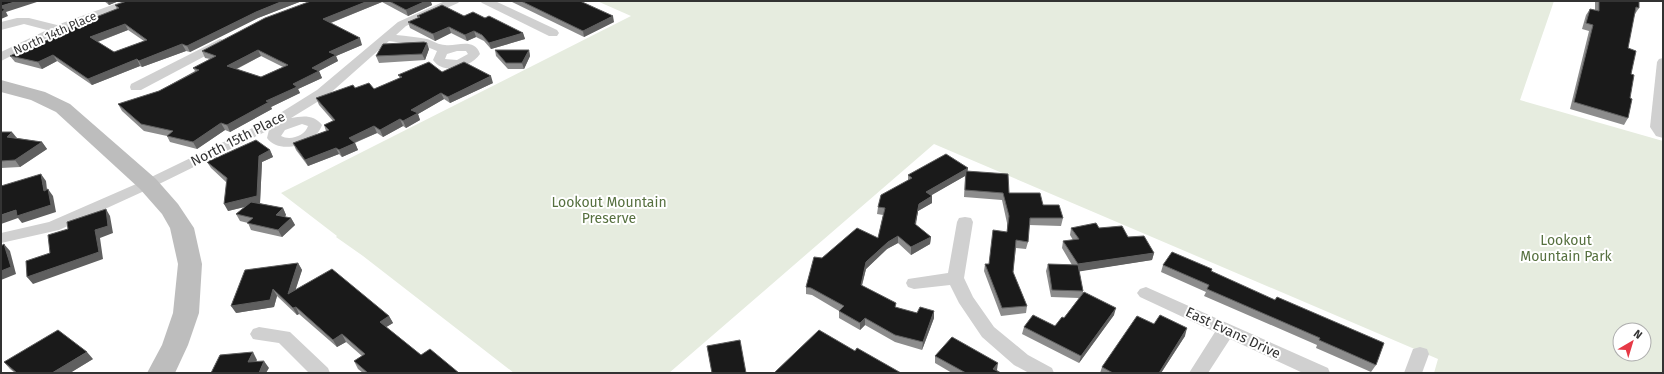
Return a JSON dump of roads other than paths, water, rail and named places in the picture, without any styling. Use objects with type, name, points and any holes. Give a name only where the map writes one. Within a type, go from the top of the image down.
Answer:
[{"type":"street","name":"North 14th Place","points":[[1,57],[57,29],[133,1]]},
{"type":"street","name":"North 15th Place","points":[[1,238],[53,226],[278,124],[322,93],[402,24],[454,1]]},
{"type":"street","points":[[486,1],[554,33]]},
{"type":"street","points":[[1,26],[23,20],[57,29]]},
{"type":"street","points":[[386,37],[427,43],[446,50]]},
{"type":"street","points":[[136,87],[228,39]]},
{"type":"street","points":[[1662,134],[1657,127],[1663,62]]},
{"type":"street","points":[[1,86],[38,96],[63,108],[148,184],[170,209],[182,228],[190,264],[186,313],[176,345],[162,373]]},
{"type":"street","points":[[965,222],[956,278],[965,299],[988,332],[1022,360],[1045,373]]},
{"type":"street","points":[[914,283],[956,278]]},
{"type":"street","name":"East Evans Drive","points":[[1146,293],[1321,373]]},
{"type":"street","points":[[1198,373],[1226,330]]},
{"type":"street","points":[[259,334],[284,337],[321,373]]},
{"type":"street","points":[[1413,373],[1420,354]]},
{"type":"park label","name":"Lookout Mountain Preserve","points":[[609,210]]},
{"type":"park label","name":"Lookout Mountain Park","points":[[1566,248]]}]
